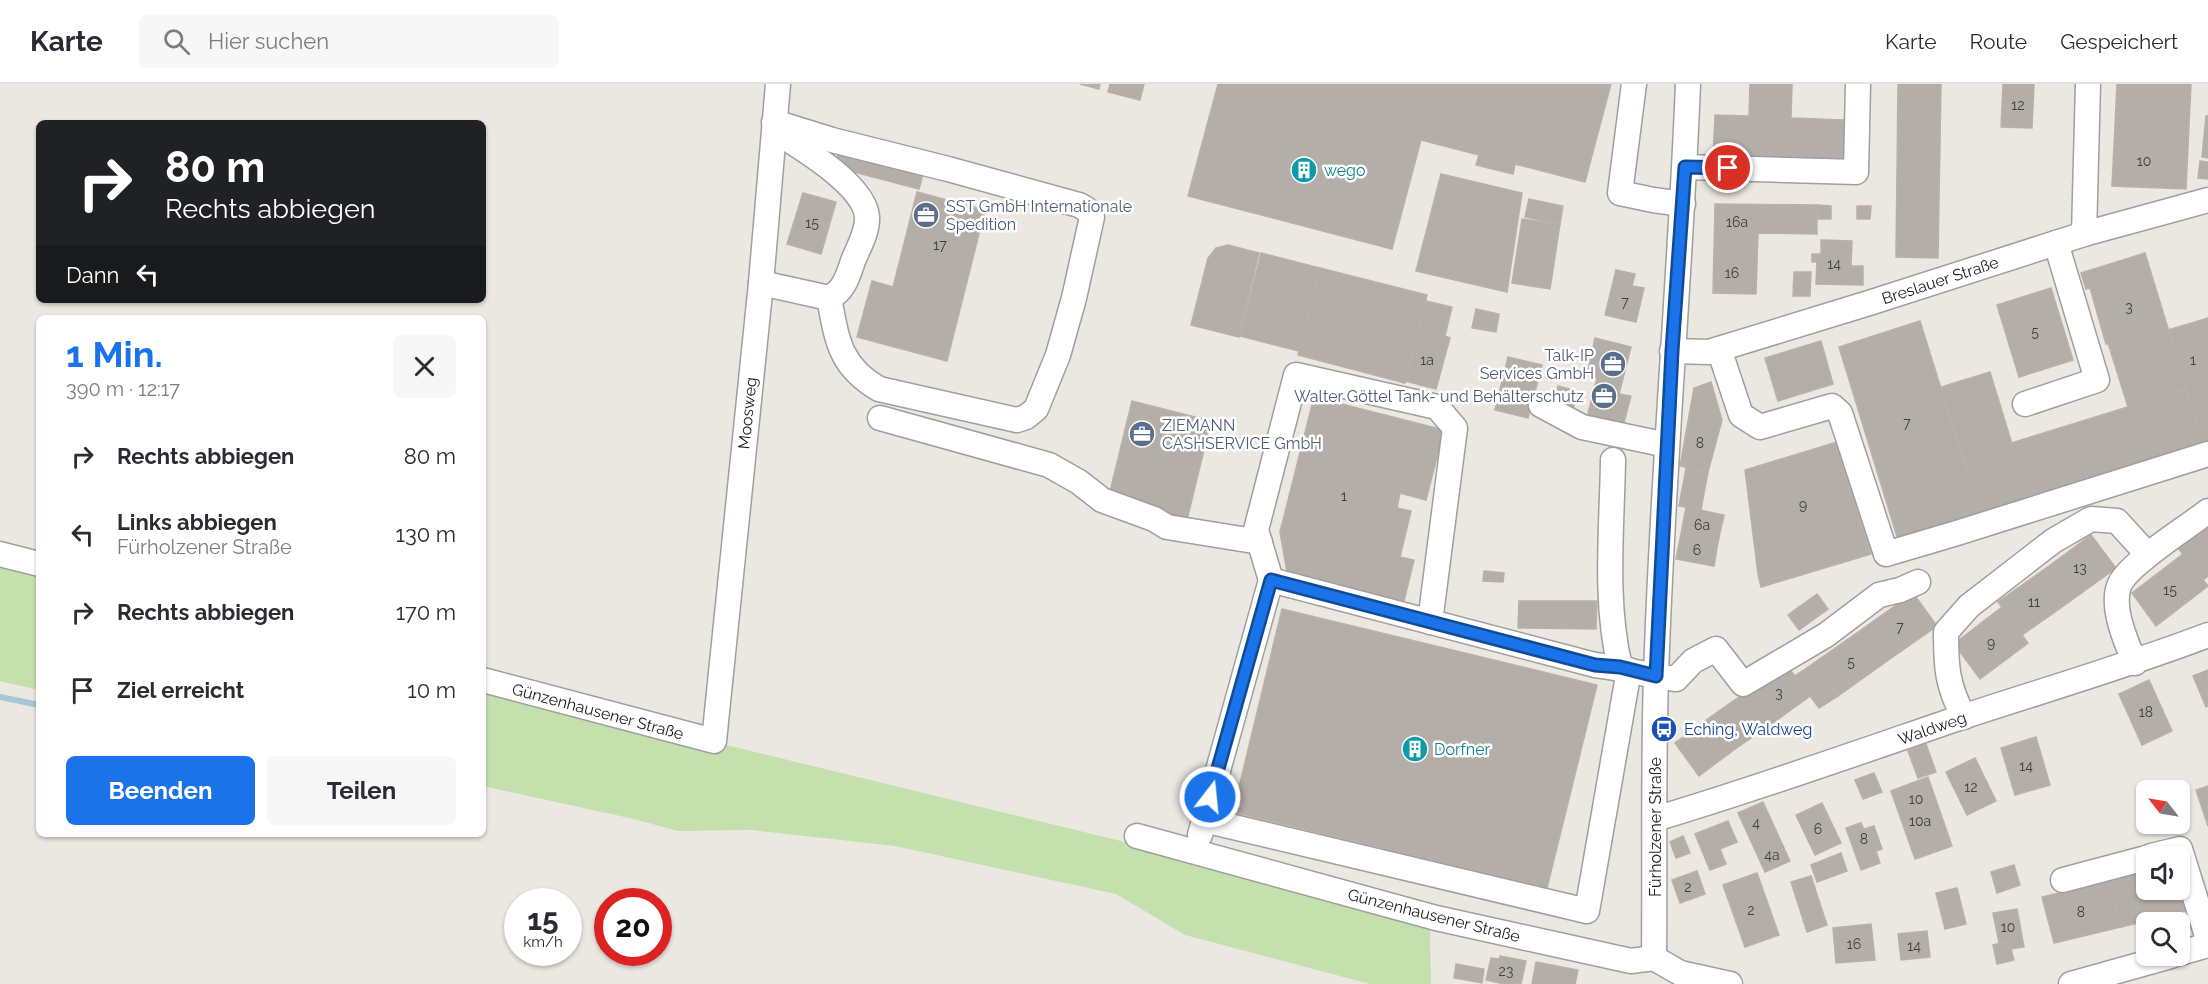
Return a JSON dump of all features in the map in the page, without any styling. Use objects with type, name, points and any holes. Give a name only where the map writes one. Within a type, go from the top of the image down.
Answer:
[{"type":"street","name":"Moosweg","points":[[714,741],[761,283],[778,84]]},
{"type":"street","points":[[1634,84],[1620,193],[1683,204]]},
{"type":"street","name":"Fürholzener Straße","points":[[1654,958],[1656,676],[1688,84]]},
{"type":"street","points":[[1685,167],[1856,172],[1858,84]]},
{"type":"street","points":[[2084,234],[2088,84]]},
{"type":"street","points":[[761,283],[829,298],[837,294],[847,278],[865,229],[867,216],[855,192],[843,180],[774,126]]},
{"type":"street","points":[[774,126],[948,169],[1079,206],[1086,209],[1092,217],[1074,298],[1058,355],[1036,410],[1017,420],[879,389],[863,380],[850,365],[839,345],[829,298]]},
{"type":"street","name":"Breslauer Straße","points":[[1672,351],[1709,352],[2084,234],[2208,200]]},
{"type":"street","points":[[2025,404],[2097,380],[2056,243]]},
{"type":"street","points":[[1719,349],[1741,415],[1760,427],[1832,406],[1840,413],[1886,554],[2208,454]]},
{"type":"street","points":[[1195,852],[1269,586],[1256,530],[1296,375],[1437,407],[1455,428],[1430,622]]},
{"type":"street","points":[[1541,405],[1582,427],[1667,446]]},
{"type":"street","points":[[880,418],[1049,465],[1079,482],[1102,500],[1154,519],[1167,527],[1260,542]]},
{"type":"street","points":[[1204,820],[1587,911],[1625,674],[1617,652],[1611,600],[1613,460]]},
{"type":"street","points":[[2135,663],[2123,634],[2117,604],[2119,585],[2148,555],[2208,511]]},
{"type":"street","points":[[1964,717],[1952,695],[1946,660],[1946,632],[1969,606],[2053,541],[2091,519],[2117,521],[2148,555]]},
{"type":"street","points":[[0,554],[36,563]]},
{"type":"street","points":[[1269,586],[1625,674],[1676,679],[1693,661],[1716,649],[1743,684],[1826,635],[1879,595],[1900,590],[1918,582]]},
{"type":"street","points":[[1269,586],[1430,622],[1625,674]]},
{"type":"street","name":"Waldweg","points":[[1656,819],[1740,794],[1964,717],[2135,663],[2208,635]]},
{"type":"street","name":"Günzenhausener Straße","points":[[486,681],[714,741]]},
{"type":"street","name":"Günzenhausener Straße","points":[[1137,836],[1436,918],[1631,961],[1654,958]]},
{"type":"street","points":[[2063,880],[2136,861]]},
{"type":"street","points":[[2190,881],[2208,939]]},
{"type":"street","points":[[2190,950],[2208,945]]},
{"type":"street","points":[[1654,958],[1680,973],[1730,984]]},
{"type":"street","points":[[2072,984],[2136,966]]},
{"type":"green space","points":[[0,554],[36,561],[36,689],[0,681]]},
{"type":"green space","points":[[486,681],[710,741],[1158,850],[1430,921],[1431,984],[1370,984],[1185,935],[1116,894],[895,846],[751,830],[678,831],[486,787]]},
{"type":"building","points":[[1080,84],[1100,84],[1099,89]]},
{"type":"building","points":[[1110,84],[1144,84],[1140,100],[1108,92]]},
{"type":"building","name":"wego","points":[[1218,84],[1611,84],[1585,182],[1515,164],[1513,174],[1476,165],[1479,155],[1421,140],[1392,249],[1188,196]]},
{"type":"building","points":[[1750,84],[1792,84],[1791,118],[1844,120],[1843,162],[1713,158],[1715,115],[1749,116]]},
{"type":"building","points":[[1898,84],[1941,84],[1938,258],[1896,257]]},
{"type":"building","points":[[2003,84],[2034,84],[2032,128],[2001,127]]},
{"type":"building","points":[[2117,84],[2191,84],[2186,189],[2112,186]]},
{"type":"building","points":[[2206,116],[2208,116],[2208,158],[2202,157]]},
{"type":"building","points":[[840,146],[925,167],[919,189],[835,167]]},
{"type":"building","points":[[2200,161],[2208,162],[2208,179],[2198,178]]},
{"type":"building","points":[[1441,174],[1522,193],[1507,292],[1416,271]]},
{"type":"building","points":[[917,192],[985,210],[947,361],[857,337],[872,281],[893,287]]},
{"type":"building","points":[[803,193],[836,202],[821,254],[787,244]]},
{"type":"building","points":[[1529,199],[1563,206],[1560,224],[1525,217]]},
{"type":"building","points":[[1715,204],[1817,205],[1817,234],[1758,233],[1756,294],[1713,293]]},
{"type":"building","points":[[1817,205],[1831,206],[1831,219],[1817,219]]},
{"type":"building","points":[[1857,206],[1871,206],[1870,219],[1857,219]]},
{"type":"building","points":[[1522,219],[1560,224],[1550,289],[1512,283]]},
{"type":"building","points":[[1821,240],[1852,241],[1851,266],[1863,266],[1863,285],[1816,284],[1817,262],[1812,262],[1812,254],[1821,254]]},
{"type":"building","points":[[1228,245],[1259,253],[1239,337],[1191,325],[1208,258],[1216,248]]},
{"type":"building","points":[[1261,253],[1320,268],[1299,351],[1240,336]]},
{"type":"building","points":[[2145,253],[2167,325],[2106,344],[2090,288],[2086,289],[2081,273]]},
{"type":"building","points":[[1320,268],[1427,295],[1405,383],[1298,355]]},
{"type":"building","points":[[1616,270],[1635,274],[1632,286],[1644,288],[1636,322],[1605,315]]},
{"type":"building","points":[[1794,272],[1811,272],[1810,296],[1793,296]]},
{"type":"building","points":[[2051,288],[2073,360],[2019,377],[1997,305]]},
{"type":"building","points":[[1426,301],[1452,307],[1445,336],[1450,338],[1436,389],[1405,381]]},
{"type":"building","points":[[1476,309],[1499,314],[1496,332],[1472,328]]},
{"type":"building","points":[[2208,318],[2208,449],[2205,450],[2168,330]]},
{"type":"building","points":[[1920,321],[1981,517],[1899,543],[1839,347]]},
{"type":"building","points":[[2167,325],[2186,389],[2128,407],[2108,343]]},
{"type":"building","points":[[1595,338],[1631,347],[1619,394],[1631,396],[1621,434],[1585,425],[1597,378],[1587,375]]},
{"type":"building","points":[[1821,341],[1833,384],[1778,401],[1765,358]]},
{"type":"building","points":[[1508,357],[1542,365],[1528,418],[1495,410]]},
{"type":"building","points":[[1990,372],[2012,444],[1963,458],[1941,387]]},
{"type":"building","points":[[1711,382],[1722,420],[1708,472],[1680,466],[1694,388]]},
{"type":"building","points":[[1558,386],[1577,391],[1573,411],[1553,406]]},
{"type":"building","points":[[2186,389],[2205,447],[1981,517],[1963,458]]},
{"type":"building","points":[[1314,397],[1444,430],[1426,500],[1400,493],[1397,508],[1411,511],[1400,557],[1414,560],[1404,601],[1287,572],[1280,532]]},
{"type":"building","points":[[1132,401],[1211,421],[1187,520],[1108,500]]},
{"type":"building","points":[[1837,442],[1871,554],[1761,587],[1745,470]]},
{"type":"building","points":[[1686,468],[1708,472],[1701,510],[1679,506]]},
{"type":"building","points":[[1686,507],[1724,515],[1718,542],[1681,534]]},
{"type":"building","points":[[2208,525],[2208,576],[2203,580],[2179,549]]},
{"type":"building","points":[[1681,534],[1718,542],[1714,566],[1676,559]]},
{"type":"building","points":[[2091,535],[2116,568],[2069,602],[2045,569]]},
{"type":"building","points":[[2183,554],[2208,586],[2156,626],[2132,593]]},
{"type":"building","points":[[2045,569],[2069,602],[2022,635],[1998,602]]},
{"type":"building","points":[[1484,571],[1504,573],[1503,582],[1483,581]]},
{"type":"building","points":[[1913,593],[1937,626],[1887,661],[1864,628]]},
{"type":"building","points":[[1817,594],[1828,609],[1799,630],[1788,615]]},
{"type":"building","points":[[1519,601],[1597,601],[1596,629],[1518,628]]},
{"type":"building","points":[[2002,607],[2028,643],[1980,679],[1954,644]]},
{"type":"building","name":"Dorfner","points":[[1282,609],[1597,685],[1547,888],[1233,812]]},
{"type":"building","points":[[1864,628],[1887,661],[1838,696],[1814,663]]},
{"type":"building","points":[[1785,663],[1810,696],[1773,723],[1749,690]]},
{"type":"building","points":[[1814,663],[1838,696],[1819,708],[1795,676]]},
{"type":"building","points":[[2208,670],[2208,706],[2206,707],[2193,676]]},
{"type":"building","points":[[2149,680],[2172,731],[2142,745],[2119,694]]},
{"type":"building","points":[[1749,690],[1773,723],[1735,749],[1712,716]]},
{"type":"building","points":[[1712,716],[1735,749],[1699,776],[1675,743]]},
{"type":"building","points":[[2036,737],[2050,785],[2015,795],[2001,748]]},
{"type":"building","points":[[1926,744],[1936,772],[1918,778],[1908,751]]},
{"type":"building","points":[[1975,758],[1996,801],[1967,815],[1946,772]]},
{"type":"building","points":[[1874,773],[1882,792],[1863,799],[1855,780]]},
{"type":"building","points":[[1928,777],[1952,846],[1915,859],[1891,791]]},
{"type":"building","points":[[2208,786],[2208,826],[2196,790]]},
{"type":"building","points":[[1763,802],[1790,861],[1765,872],[1738,813]]},
{"type":"building","points":[[1822,803],[1841,843],[1815,855],[1796,815]]},
{"type":"building","points":[[1728,821],[1737,842],[1720,849],[1726,864],[1710,870],[1695,834]]},
{"type":"building","points":[[1861,823],[1864,829],[1874,826],[1882,849],[1876,851],[1880,863],[1861,870],[1846,828]]},
{"type":"building","points":[[1683,836],[1690,853],[1676,858],[1670,842]]},
{"type":"building","points":[[1841,853],[1847,871],[1817,882],[1811,865]]},
{"type":"building","points":[[2014,865],[2020,885],[1997,893],[1991,872]]},
{"type":"building","points":[[1697,871],[1705,894],[1680,903],[1672,880]]},
{"type":"building","points":[[1757,873],[1779,935],[1745,947],[1723,885]]},
{"type":"building","points":[[2136,874],[2136,900],[2184,900],[2187,911],[2136,912],[2136,923],[2121,927],[2109,881]]},
{"type":"building","points":[[1811,876],[1827,925],[1807,932],[1791,882]]},
{"type":"building","points":[[2109,881],[2121,927],[2054,943],[2042,897]]},
{"type":"building","points":[[1957,888],[1966,924],[1945,929],[1936,893]]},
{"type":"building","points":[[2017,909],[2024,947],[2011,949],[2009,941],[1999,943],[1993,913]]},
{"type":"building","points":[[1871,924],[1875,960],[1836,963],[1833,928]]},
{"type":"building","points":[[1927,931],[1930,957],[1901,960],[1898,934]]},
{"type":"building","points":[[2009,941],[2014,960],[1997,964],[1993,945]]},
{"type":"building","points":[[1500,956],[1526,961],[1521,984],[1504,984],[1486,980],[1491,958],[1500,959]]},
{"type":"building","points":[[1536,962],[1578,970],[1575,984],[1532,984]]},
{"type":"building","points":[[1456,964],[1484,969],[1482,983],[1454,978]]},
{"type":"waterway","points":[[0,697],[36,704]]},
{"type":"place","name":"wego","points":[[1304,170]]},
{"type":"place","name":"SST GmbH Internationale Spedition","points":[[926,215]]},
{"type":"place","name":"Talk-IP Services GmbH","points":[[1613,364]]},
{"type":"place","name":"Walter Göttel Tank- und Behälterschutz","points":[[1604,396]]},
{"type":"place","name":"ZIEMANN CASHSERVICE GmbH","points":[[1142,434]]},
{"type":"place","name":"Eching, Waldweg","points":[[1664,729]]},
{"type":"place","name":"Dorfner","points":[[1415,749]]},
{"type":"route","points":[[1210,797],[1271,580],[1595,665],[1620,667],[1656,676],[1672,351],[1685,167],[1728,168]]}]
